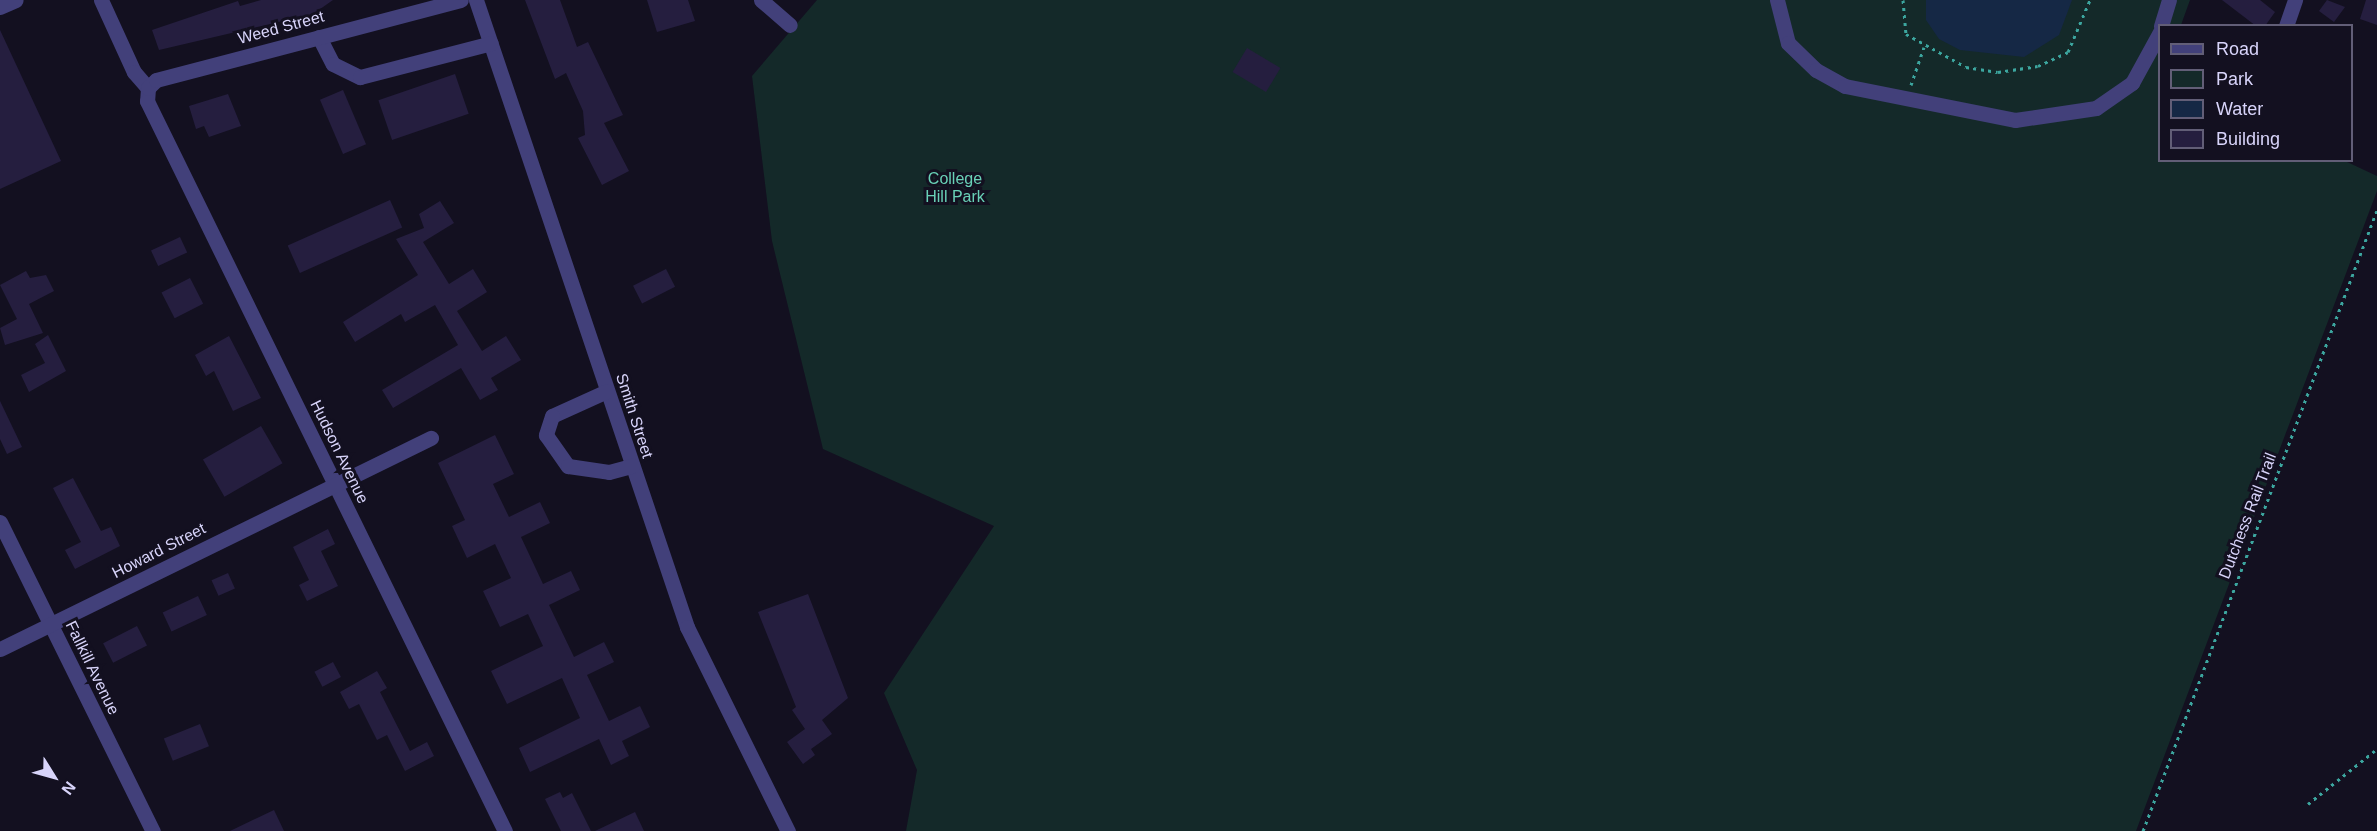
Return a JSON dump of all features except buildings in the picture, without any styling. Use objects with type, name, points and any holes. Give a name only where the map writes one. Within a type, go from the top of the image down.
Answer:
[{"type":"street","points":[[0,7],[16,0]]},
{"type":"street","points":[[101,0],[134,72],[148,88]]},
{"type":"street","name":"Weed Street","points":[[148,88],[156,80],[461,0]]},
{"type":"street","name":"Smith Street","points":[[476,0],[687,627],[788,831]]},
{"type":"street","points":[[761,0],[790,25]]},
{"type":"street","points":[[1777,0],[1788,43],[1816,70],[1845,86],[2016,120],[2096,108],[2132,83],[2158,36]]},
{"type":"street","points":[[2162,24],[2169,0]]},
{"type":"street","points":[[2287,24],[2295,0]]},
{"type":"street","points":[[319,37],[333,64],[360,77],[491,43]]},
{"type":"street","name":"Hudson Avenue","points":[[148,88],[147,101],[504,831]]},
{"type":"street","points":[[607,391],[552,416],[546,435],[568,466],[609,472],[632,466]]},
{"type":"street","name":"Howard Street","points":[[0,649],[431,438]]},
{"type":"street","name":"Fallkill Avenue","points":[[0,522],[153,831]]},
{"type":"path","points":[[1903,0],[1906,34],[1924,47],[1966,67],[1998,72],[2037,66],[2068,52],[2090,0]]},
{"type":"path","points":[[1906,98],[1924,47]]},
{"type":"path","name":"Dutchess Rail Trail","points":[[2143,831],[2377,210]]},
{"type":"path","points":[[2308,804],[2377,749]]},
{"type":"green space","name":"College Hill Park","points":[[817,0],[2190,0],[2181,24],[2158,24],[2158,162],[2347,162],[2377,176],[2377,191],[2136,831],[906,831],[917,770],[884,693],[994,526],[823,449],[772,241],[752,76]]},
{"type":"water","points":[[1926,0],[2072,0],[2059,35],[2024,57],[1960,50],[1939,39],[1926,20]]}]
